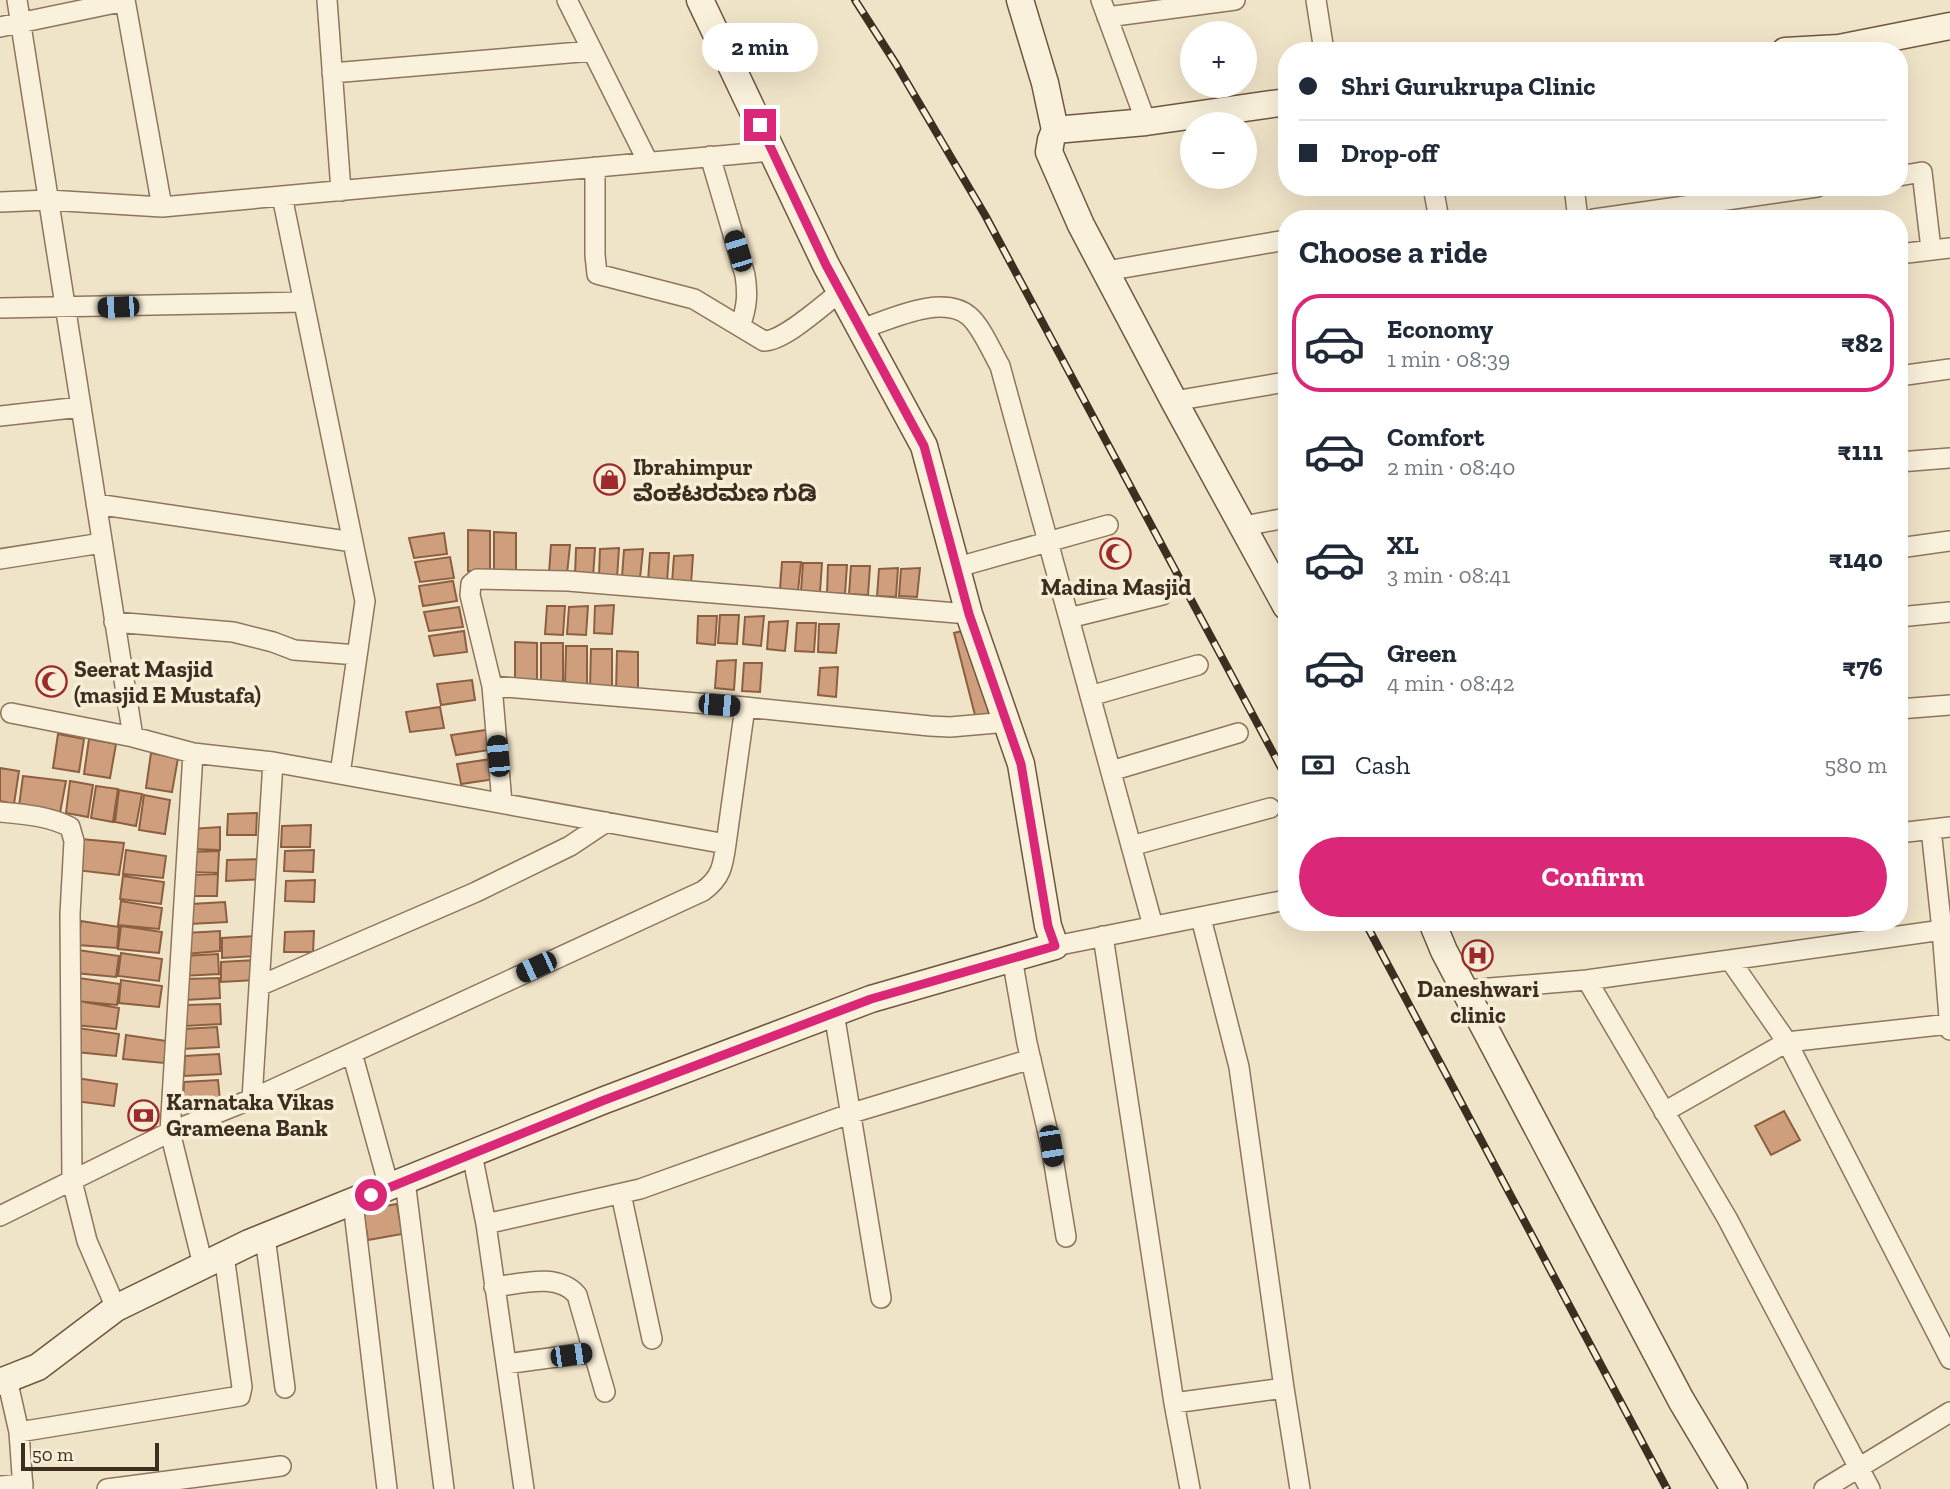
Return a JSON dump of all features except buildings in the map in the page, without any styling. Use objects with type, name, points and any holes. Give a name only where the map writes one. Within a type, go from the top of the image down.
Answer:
[{"type":"street","points":[[17,0],[132,737]]},
{"type":"street","points":[[0,27],[125,0],[162,207]]},
{"type":"street","points":[[327,0],[341,191]]},
{"type":"street","points":[[566,0],[648,162]]},
{"type":"street","points":[[700,0],[841,292],[924,446],[969,614],[1021,764],[1048,926],[1055,946]]},
{"type":"street","points":[[1020,0],[1045,83],[1055,130],[1049,152],[1053,163],[1081,225],[1278,591]]},
{"type":"street","points":[[1146,122],[1104,9],[1235,0]]},
{"type":"street","points":[[1316,0],[1323,42]]},
{"type":"street","points":[[1869,42],[1950,26]]},
{"type":"street","points":[[332,73],[592,51]]},
{"type":"street","points":[[1055,130],[1146,122],[1278,103]]},
{"type":"street","points":[[0,202],[48,200],[162,207],[772,150]]},
{"type":"street","points":[[710,156],[745,275],[748,293],[740,326]]},
{"type":"street","points":[[595,167],[597,274],[694,299],[764,341],[776,339],[841,292]]},
{"type":"street","points":[[1908,174],[1922,172],[1940,249],[1908,253]]},
{"type":"street","points":[[282,196],[365,601],[340,774]]},
{"type":"street","points":[[1682,210],[1764,196]]},
{"type":"street","points":[[1106,271],[1278,241]]},
{"type":"street","points":[[0,308],[303,302]]},
{"type":"street","points":[[861,330],[929,306],[961,310],[971,317],[1000,366],[1153,926]]},
{"type":"street","points":[[1908,375],[1950,369]]},
{"type":"street","points":[[1174,401],[1278,383]]},
{"type":"street","points":[[0,416],[81,407]]},
{"type":"street","points":[[1908,461],[1950,458]]},
{"type":"street","points":[[96,503],[353,542]]},
{"type":"street","points":[[1244,526],[1278,520]]},
{"type":"street","points":[[958,567],[1108,525]]},
{"type":"street","points":[[1908,547],[1950,541]]},
{"type":"street","points":[[0,559],[102,544]]},
{"type":"street","points":[[502,803],[492,686],[470,595],[471,584],[477,579],[568,581],[969,614]]},
{"type":"street","points":[[1069,618],[1163,596]]},
{"type":"street","points":[[1908,616],[1950,612]]},
{"type":"street","points":[[114,622],[233,632],[294,650],[357,654]]},
{"type":"street","points":[[1090,696],[1198,665]]},
{"type":"street","points":[[492,686],[930,726],[1008,722]]},
{"type":"street","points":[[1908,708],[1950,705]]},
{"type":"street","points":[[0,1216],[170,1132],[252,1099],[702,891],[715,882],[722,872],[745,707]]},
{"type":"street","points":[[11,713],[132,737],[193,753],[273,762],[726,844]]},
{"type":"street","points":[[1111,771],[1238,733]]},
{"type":"street","points":[[19,1432],[240,1396],[242,1387],[214,1260],[170,1132],[193,753]]},
{"type":"street","points":[[252,1099],[273,762]]},
{"type":"street","points":[[1131,846],[1270,808]]},
{"type":"street","points":[[0,812],[60,822],[70,827],[74,841],[70,914],[72,1181],[87,1241],[116,1308]]},
{"type":"street","points":[[259,986],[476,892],[570,846],[606,822]]},
{"type":"street","points":[[1664,1112],[1787,1042],[1950,1026],[1941,828],[1908,832]]},
{"type":"street","points":[[0,1486],[23,1486],[19,1432],[3,1380],[38,1367],[116,1308],[214,1260],[602,1101],[871,999],[1055,946],[1278,902]]},
{"type":"street","points":[[1201,918],[1239,1067],[1300,1489]]},
{"type":"street","points":[[1465,990],[1587,980],[1946,930]]},
{"type":"street","points":[[1436,931],[1681,1400],[1734,1489]]},
{"type":"street","points":[[1103,936],[1189,1489]]},
{"type":"street","points":[[1012,958],[1051,1146],[1066,1237]]},
{"type":"street","points":[[1730,960],[1787,1042],[1950,1359]]},
{"type":"street","points":[[1587,980],[1727,1218],[1857,1469],[1870,1489]]},
{"type":"street","points":[[834,1013],[881,1298]]},
{"type":"street","points":[[352,1053],[397,1184],[444,1489]]},
{"type":"street","points":[[486,1224],[621,1194],[852,1113],[1031,1059]]},
{"type":"street","points":[[472,1154],[486,1224],[524,1489]]},
{"type":"street","points":[[621,1194],[652,1339]]},
{"type":"street","points":[[353,1203],[387,1489]]},
{"type":"street","points":[[265,1237],[285,1388]]},
{"type":"street","points":[[494,1287],[555,1281],[566,1284],[577,1295],[605,1392]]},
{"type":"street","points":[[506,1364],[593,1352]]},
{"type":"street","points":[[1174,1403],[1284,1388]]},
{"type":"street","points":[[1824,1489],[1950,1412]]},
{"type":"street","points":[[107,1489],[282,1466]]},
{"type":"railway","points":[[855,0],[985,215],[1278,762]]},
{"type":"railway","points":[[1370,931],[1667,1489]]},
{"type":"place","name":"Ibrahimpur ವೆಂಕಟರಮಣ ಗುಡಿ","points":[[610,480]]},
{"type":"place","name":"Madina Masjid","points":[[1116,553]]},
{"type":"place","name":"Seerat Masjid (masjid E Mustafa)","points":[[51,682]]},
{"type":"place","name":"Daneshwari clinic","points":[[1478,955]]},
{"type":"place","name":"Karnataka Vikas Grameena Bank","points":[[143,1115]]},
{"type":"route","points":[[371,1195],[602,1101],[871,999],[1055,946],[1048,926],[1021,764],[969,614],[924,446],[826,265],[760,125]]}]
